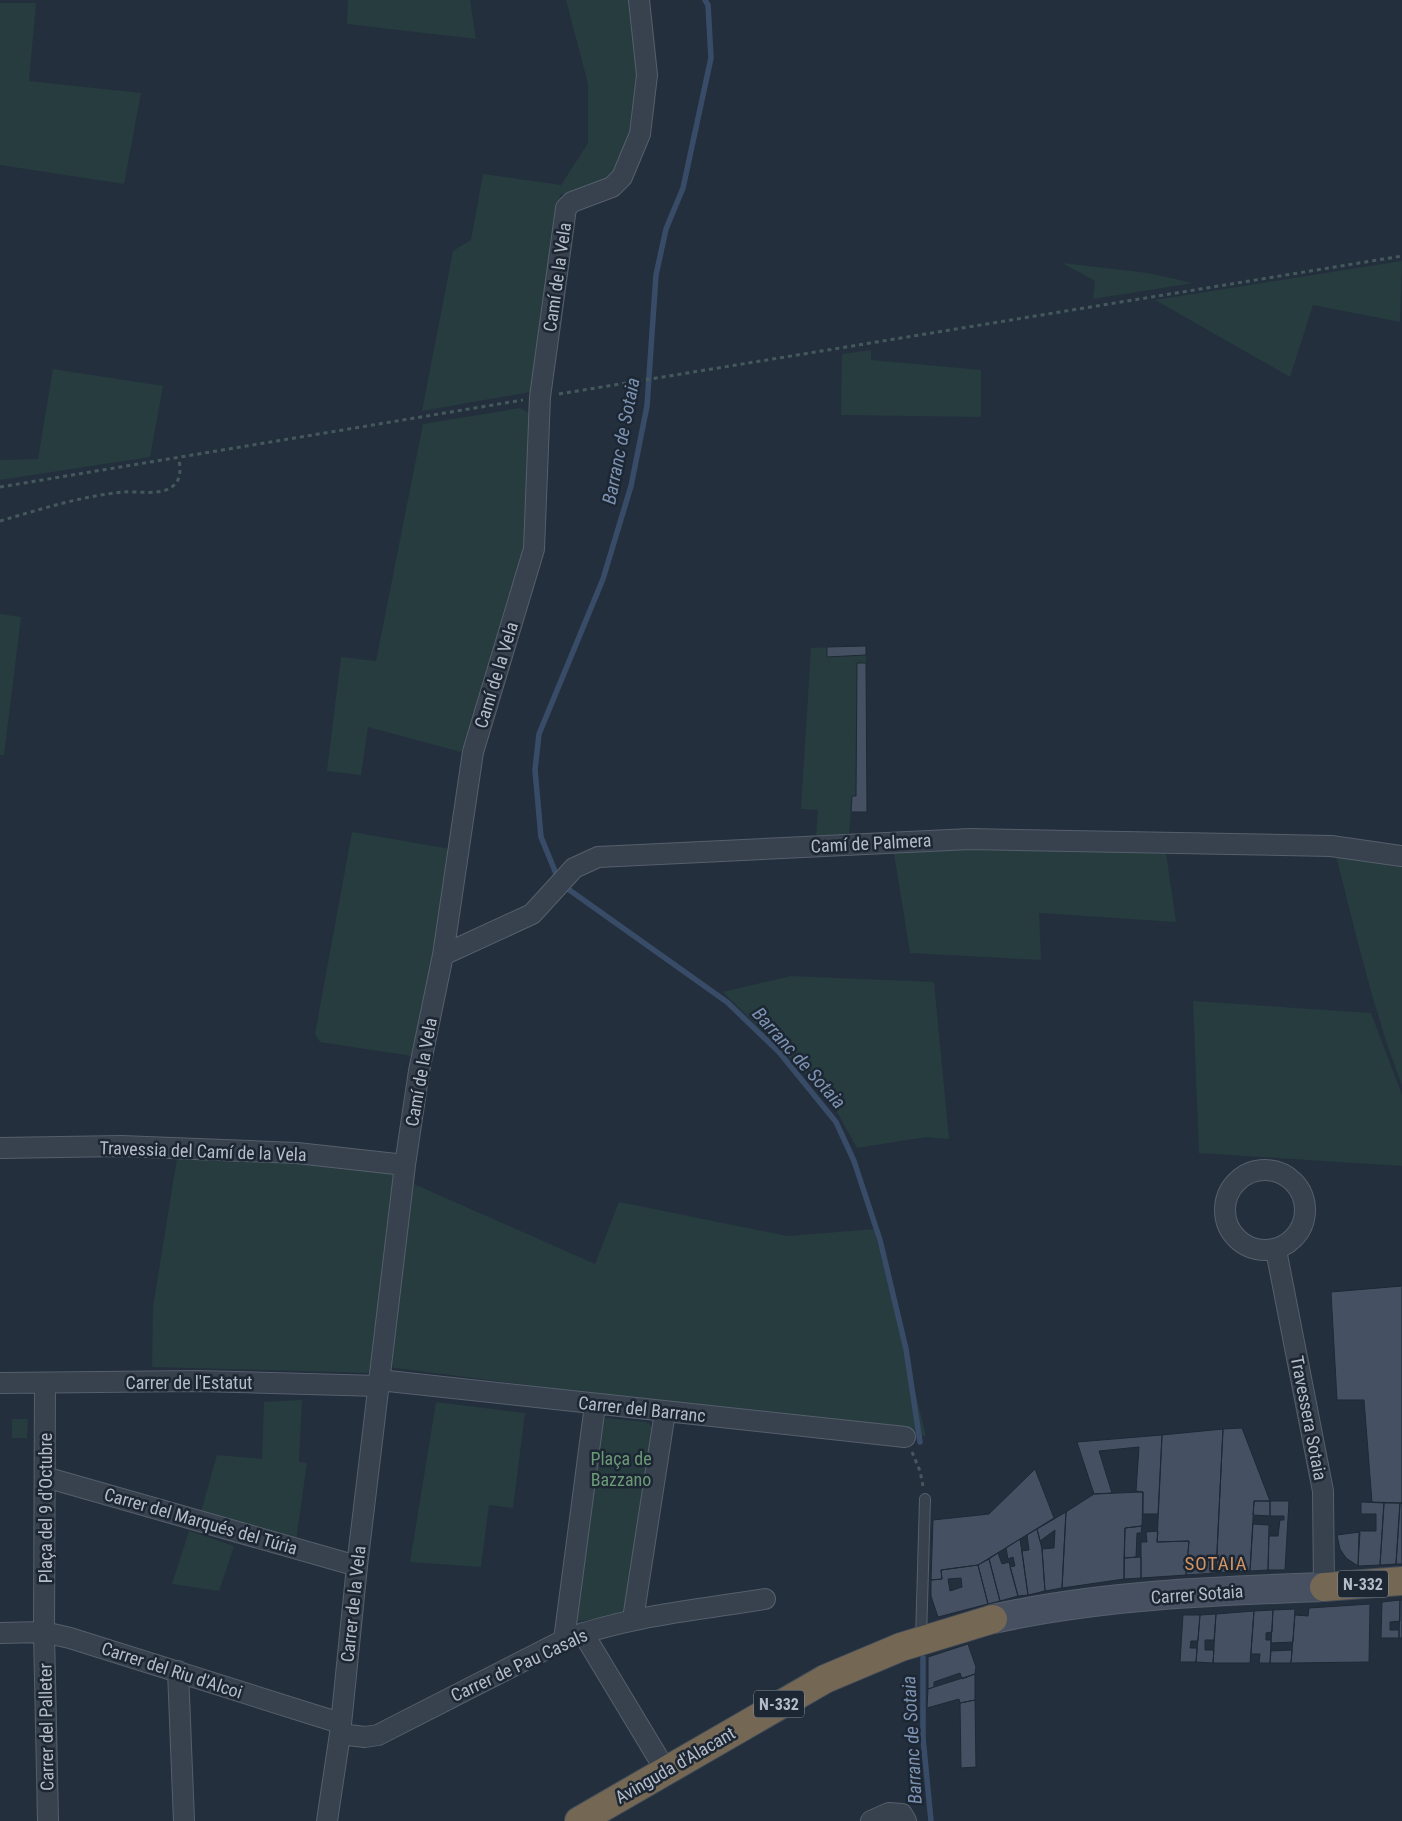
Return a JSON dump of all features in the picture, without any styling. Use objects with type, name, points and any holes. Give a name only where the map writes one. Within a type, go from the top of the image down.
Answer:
[{"type":"highway","name":"Carrer Sotaia","points":[[1324,1587],[1402,1581]]},
{"type":"highway","name":"Avinguda d'Alacant","points":[[579,1821],[825,1679],[921,1640],[993,1619]]},
{"type":"main road","name":"Carrer Sotaia","points":[[993,1619],[1054,1607],[1115,1599],[1324,1587]]},
{"type":"street","name":"Camí de la Vela","points":[[378,1383],[405,1166],[419,1071],[443,954],[473,752],[534,549],[540,398],[566,208],[572,202],[612,187],[622,177],[640,134],[647,75],[639,0]]},
{"type":"street","name":"Camí de Palmera","points":[[443,954],[532,914],[574,868],[598,857],[970,838],[1331,846],[1402,856]]},
{"type":"street","name":"Travessia del Camí de la Vela","points":[[0,1148],[121,1146],[297,1153],[405,1166]]},
{"type":"street","points":[[1265,1169],[1285,1174],[1296,1183],[1302,1193],[1306,1207],[1304,1221],[1300,1230],[1291,1241],[1276,1250],[1261,1250],[1247,1246],[1231,1231],[1226,1218],[1225,1204],[1230,1190],[1239,1179],[1251,1172],[1265,1169]]},
{"type":"street","name":"Travessera Sotaia","points":[[1276,1250],[1323,1491],[1324,1587]]},
{"type":"street","name":"Carrer de l'Estatut","points":[[0,1383],[198,1381],[378,1383]]},
{"type":"street","name":"Plaça del 9 d'Octubre","points":[[44,1632],[45,1383]]},
{"type":"street","name":"Carrer del Barranc","points":[[378,1383],[905,1437]]},
{"type":"street","name":"Carrer de la Vela","points":[[327,1821],[340,1729],[378,1383]]},
{"type":"street","points":[[564,1640],[595,1405]]},
{"type":"street","points":[[633,1619],[665,1412]]},
{"type":"street","name":"Carrer del Marqués del Túria","points":[[45,1477],[357,1566]]},
{"type":"street","name":"Carrer de Pau Casals","points":[[340,1729],[365,1737],[378,1734],[583,1632],[633,1619],[765,1599]]},
{"type":"street","name":"Carrer del Riu d'Alcoi","points":[[0,1633],[44,1632],[70,1638],[178,1671],[340,1729]]},
{"type":"street","name":"Carrer del Palleter","points":[[44,1632],[48,1821]]},
{"type":"street","points":[[583,1632],[666,1771]]},
{"type":"street","points":[[178,1671],[184,1821]]},
{"type":"street","points":[[871,1821],[889,1813],[903,1818]]},
{"type":"lane","points":[[921,1640],[925,1499]]},
{"type":"path","points":[[0,487],[1402,256]]},
{"type":"path","points":[[0,521],[85,498],[124,492],[166,490],[177,483],[180,477],[179,458]]},
{"type":"path","points":[[905,1437],[920,1471],[925,1499]]},
{"type":"green space","points":[[348,0],[470,0],[476,39],[347,24]]},
{"type":"green space","points":[[566,0],[630,0],[642,92],[629,154],[607,182],[584,190],[560,195],[536,391],[422,411],[453,251],[471,240],[483,174],[561,185],[588,143],[588,84]]},
{"type":"green space","points":[[0,3],[36,3],[29,81],[141,93],[124,184],[0,165]]},
{"type":"green space","points":[[1402,261],[1400,322],[1313,305],[1290,377],[1155,300]]},
{"type":"green space","points":[[1062,263],[1148,273],[1193,283],[1093,299],[1095,281]]},
{"type":"green space","points":[[871,350],[871,360],[981,370],[981,417],[841,415],[842,354]]},
{"type":"green space","points":[[53,369],[163,386],[150,457],[0,480],[0,460],[38,459]]},
{"type":"green space","points":[[520,408],[533,415],[531,537],[517,596],[461,752],[368,727],[361,775],[327,771],[341,657],[376,661],[423,424]]},
{"type":"green space","points":[[0,614],[21,617],[4,755],[0,755]]},
{"type":"green space","points":[[866,646],[867,812],[851,812],[849,835],[816,836],[818,810],[801,809],[811,648]]},
{"type":"green space","points":[[352,832],[456,850],[418,1057],[320,1042],[315,1034]]},
{"type":"green space","points":[[1165,846],[1176,922],[1039,913],[1041,960],[910,953],[893,847]]},
{"type":"green space","points":[[1336,856],[1402,866],[1402,1085],[1382,1029]]},
{"type":"green space","points":[[791,976],[934,982],[949,1139],[926,1137],[857,1148],[828,1096],[723,992]]},
{"type":"green space","points":[[1193,1001],[1371,1013],[1402,1095],[1402,1166],[1199,1153]]},
{"type":"green space","points":[[178,1152],[395,1170],[373,1373],[152,1367],[153,1307]]},
{"type":"green space","points":[[414,1184],[595,1264],[619,1202],[788,1236],[874,1229],[926,1436],[388,1367]]},
{"type":"green space","points":[[302,1400],[299,1462],[307,1463],[296,1541],[201,1512],[217,1455],[262,1459],[264,1402]]},
{"type":"green space","points":[[436,1402],[525,1413],[513,1508],[489,1505],[481,1567],[410,1562]]},
{"type":"green space","name":"Plaça de Bazzano","points":[[605,1418],[645,1422],[649,1423],[654,1430],[627,1609],[619,1616],[580,1621],[576,1620],[601,1421]]},
{"type":"green space","points":[[12,1419],[28,1419],[27,1438],[12,1438]]},
{"type":"green space","points":[[189,1531],[234,1546],[219,1591],[172,1584]]},
{"type":"building","points":[[866,646],[866,655],[827,657],[827,647]]},
{"type":"building","points":[[857,663],[866,663],[867,812],[851,812],[852,796],[856,796]]},
{"type":"building","points":[[1402,1286],[1402,1503],[1372,1502],[1364,1400],[1337,1400],[1331,1292]]},
{"type":"building","points":[[1242,1428],[1270,1501],[1254,1501],[1250,1571],[1216,1573],[1223,1429]]},
{"type":"building","points":[[1223,1429],[1216,1573],[1186,1575],[1189,1541],[1157,1542],[1162,1435]]},
{"type":"building","points":[[1162,1435],[1158,1514],[1143,1514],[1143,1492],[1136,1491],[1139,1447],[1099,1451],[1112,1493],[1094,1494],[1077,1442]]},
{"type":"building","points":[[1035,1469],[1054,1518],[978,1565],[941,1570],[942,1579],[931,1580],[933,1520],[989,1514]]},
{"type":"building","points":[[1143,1492],[1142,1526],[1125,1528],[1124,1579],[1062,1588],[1066,1512],[1094,1494]]},
{"type":"building","points":[[1254,1501],[1270,1501],[1270,1516],[1253,1515]]},
{"type":"building","points":[[1270,1501],[1289,1501],[1285,1570],[1268,1570],[1269,1536],[1278,1536],[1280,1520],[1284,1520],[1284,1516],[1270,1516]]},
{"type":"building","points":[[1361,1502],[1384,1503],[1380,1565],[1358,1566],[1359,1531],[1376,1531],[1376,1514],[1361,1514]]},
{"type":"building","points":[[1384,1503],[1400,1503],[1396,1564],[1380,1565]]},
{"type":"building","points":[[1400,1503],[1402,1503],[1402,1564],[1396,1564]]},
{"type":"building","points":[[1066,1512],[1062,1588],[1045,1591],[1042,1549],[1054,1548],[1055,1530],[1040,1541],[1037,1529]]},
{"type":"building","points":[[1253,1524],[1269,1525],[1268,1570],[1250,1571]]},
{"type":"building","points":[[1142,1526],[1141,1533],[1137,1533],[1136,1557],[1124,1558],[1125,1528]]},
{"type":"building","points":[[1037,1529],[1042,1549],[1045,1591],[1028,1595],[1022,1551],[1029,1550],[1027,1535]]},
{"type":"building","points":[[1158,1531],[1157,1542],[1189,1541],[1186,1575],[1141,1578],[1141,1542],[1147,1542],[1146,1532]]},
{"type":"building","points":[[1360,1532],[1358,1566],[1346,1558],[1340,1549],[1337,1535]]},
{"type":"building","points":[[1020,1539],[1028,1595],[1018,1596],[1010,1567],[1015,1566],[1013,1557],[1008,1559],[1006,1548]]},
{"type":"building","points":[[998,1553],[1002,1564],[1009,1562],[1018,1596],[1000,1601],[989,1559]]},
{"type":"building","points":[[1141,1557],[1141,1578],[1124,1579],[1124,1558]]},
{"type":"building","points":[[989,1559],[1000,1601],[988,1604],[978,1565]]},
{"type":"building","points":[[978,1565],[988,1604],[938,1617],[931,1596],[931,1580],[942,1579],[941,1570]],"holes":[[[961,1578],[962,1587],[950,1591],[948,1579]]]},
{"type":"building","points":[[1400,1600],[1402,1600],[1402,1638],[1399,1638]]},
{"type":"building","points":[[1400,1600],[1400,1621],[1390,1622],[1390,1630],[1399,1630],[1399,1638],[1381,1638],[1382,1602]]},
{"type":"building","points":[[1370,1604],[1369,1662],[1291,1663],[1295,1615],[1308,1616],[1309,1608]]},
{"type":"building","points":[[1295,1609],[1293,1642],[1271,1643],[1273,1610]]},
{"type":"building","points":[[1273,1610],[1272,1632],[1266,1633],[1266,1640],[1271,1640],[1270,1663],[1259,1663],[1260,1654],[1251,1654],[1254,1611]]},
{"type":"building","points":[[1254,1611],[1250,1663],[1213,1663],[1216,1614]]},
{"type":"building","points":[[1216,1614],[1214,1640],[1205,1640],[1205,1650],[1214,1650],[1213,1663],[1196,1662],[1200,1615]]},
{"type":"building","points":[[1183,1615],[1200,1615],[1198,1641],[1191,1641],[1190,1648],[1197,1648],[1196,1662],[1180,1662]]},
{"type":"building","points":[[968,1644],[976,1667],[975,1674],[962,1679],[960,1673],[934,1682],[934,1687],[928,1689],[928,1657]]},
{"type":"building","points":[[1292,1650],[1291,1663],[1270,1663],[1271,1651]]},
{"type":"building","points":[[975,1674],[975,1700],[960,1703],[959,1699],[927,1708],[928,1689]]},
{"type":"building","points":[[975,1700],[976,1767],[961,1768],[960,1703]]},
{"type":"waterway","name":"Barranc de Sotaia","points":[[557,876],[541,837],[535,770],[539,734],[603,579],[631,486],[647,406],[656,275],[666,229],[683,188],[711,58],[708,5],[705,0]]},
{"type":"waterway","name":"Barranc de Sotaia","points":[[568,889],[727,1002],[779,1052],[836,1122],[854,1161],[880,1240],[906,1349],[920,1442]]},
{"type":"waterway","name":"Barranc de Sotaia","points":[[923,1658],[923,1738],[931,1821]]},
{"type":"district","name":"SOTAIA","points":[[1216,1563]]}]
